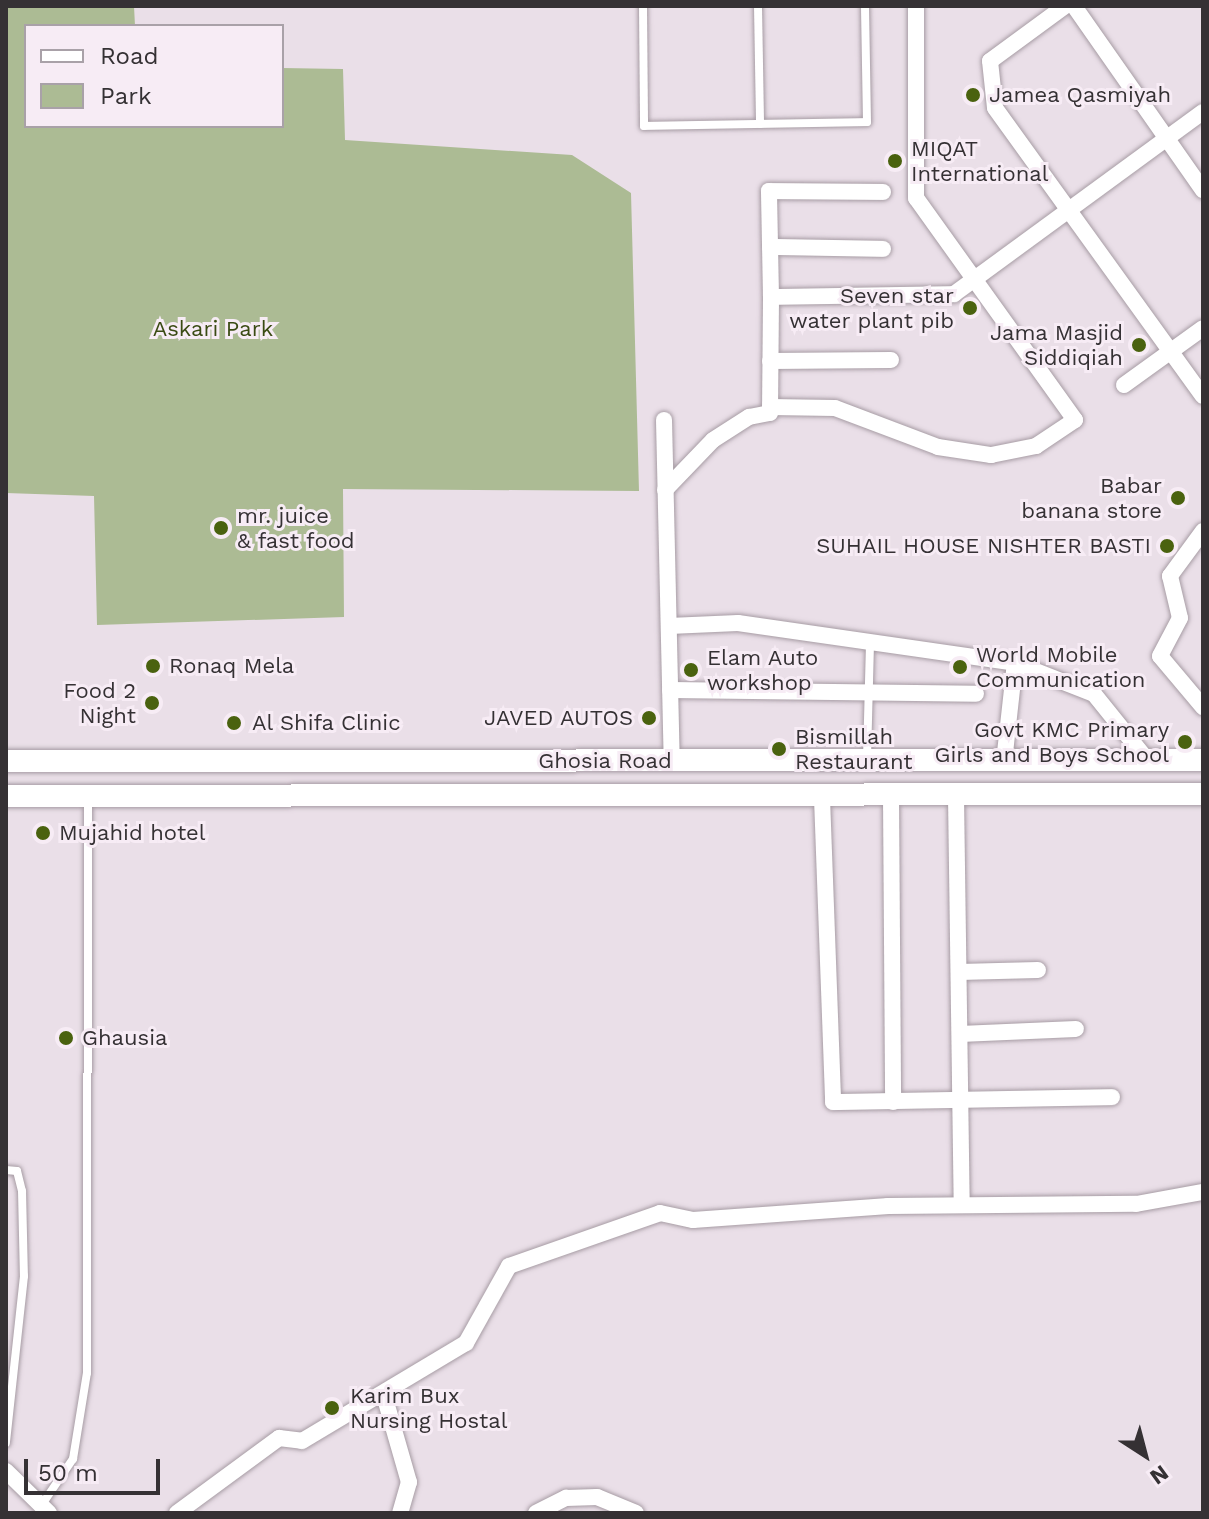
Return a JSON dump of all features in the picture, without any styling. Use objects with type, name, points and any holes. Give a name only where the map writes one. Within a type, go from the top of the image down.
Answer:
[{"type":"main road","name":"Ghosia Road","points":[[6,761],[867,763],[1203,760]]},
{"type":"main road","points":[[683,762],[694,798]]},
{"type":"main road","points":[[6,796],[822,798],[1203,794]]},
{"type":"street","points":[[665,490],[713,440],[770,407],[835,408],[938,447],[991,455],[1036,446],[1075,420],[916,198],[916,6]]},
{"type":"street","points":[[1065,6],[990,61],[995,108],[1203,396]]},
{"type":"street","points":[[1074,6],[1203,190]]},
{"type":"street","points":[[771,297],[954,294],[1203,112]]},
{"type":"street","points":[[770,407],[769,191],[883,192]]},
{"type":"street","points":[[770,247],[883,249]]},
{"type":"street","points":[[1124,385],[1203,328]]},
{"type":"street","points":[[770,361],[891,360]]},
{"type":"street","points":[[664,420],[670,690],[683,762]]},
{"type":"street","points":[[1203,531],[1170,576],[1180,618],[1160,656],[1203,707]]},
{"type":"street","points":[[669,626],[738,623],[870,639],[1015,663],[1094,694],[1148,761]]},
{"type":"street","points":[[1004,762],[1015,663]]},
{"type":"street","points":[[670,690],[976,694]]},
{"type":"street","points":[[956,796],[962,1204]]},
{"type":"street","points":[[891,797],[893,1102]]},
{"type":"street","points":[[822,798],[833,1102],[1112,1097]]},
{"type":"street","points":[[959,972],[1038,970]]},
{"type":"street","points":[[960,1034],[1076,1029]]},
{"type":"street","points":[[177,1513],[279,1438],[302,1441],[384,1395],[466,1343],[509,1266],[548,1248],[660,1213],[693,1220],[962,1204],[1136,1204],[1203,1192]]},
{"type":"street","points":[[384,1395],[409,1482],[400,1513]]},
{"type":"street","points":[[6,1471],[45,1510]]},
{"type":"street","points":[[536,1513],[566,1498],[597,1497],[636,1513]]},
{"type":"lane","points":[[643,6],[644,126],[867,122],[865,6]]},
{"type":"lane","points":[[758,6],[760,124]]},
{"type":"lane","points":[[867,763],[870,639]]},
{"type":"lane","points":[[45,1510],[73,1459],[87,1373],[88,794]]},
{"type":"lane","points":[[6,1170],[17,1171],[22,1191],[24,1276],[6,1443]]},
{"type":"green space","name":"Askari Park","points":[[6,6],[134,6],[135,24],[24,24],[24,128],[284,128],[284,68],[343,69],[345,140],[572,155],[631,193],[639,491],[343,489],[344,617],[97,625],[94,496],[6,493]]},
{"type":"place","name":"Jamea Qasmiyah","points":[[973,95]]},
{"type":"place","name":"MIQAT International","points":[[895,161]]},
{"type":"place","name":"Seven star water plant pib","points":[[970,308]]},
{"type":"place","name":"Jama Masjid Siddiqiah","points":[[1139,345]]},
{"type":"place","name":"Babar banana store","points":[[1178,498]]},
{"type":"place","name":"mr. juice & fast food","points":[[221,528]]},
{"type":"place","name":"SUHAIL HOUSE NISHTER BASTI","points":[[1167,546]]},
{"type":"place","name":"Ronaq Mela","points":[[153,666]]},
{"type":"place","name":"World Mobile Communication","points":[[960,667]]},
{"type":"place","name":"Elam Auto workshop","points":[[691,670]]},
{"type":"place","name":"Food 2 Night","points":[[152,703]]},
{"type":"place","name":"JAVED AUTOS","points":[[649,718]]},
{"type":"place","name":"Al Shifa Clinic","points":[[234,723]]},
{"type":"place","name":"Govt KMC Primary Girls and Boys School","points":[[1185,742]]},
{"type":"place","name":"Bismillah Restaurant","points":[[779,749]]},
{"type":"place","name":"Mujahid hotel","points":[[43,833]]},
{"type":"place","name":"Ghausia","points":[[66,1038]]},
{"type":"place","name":"Karim Bux Nursing Hostal","points":[[332,1408]]}]
